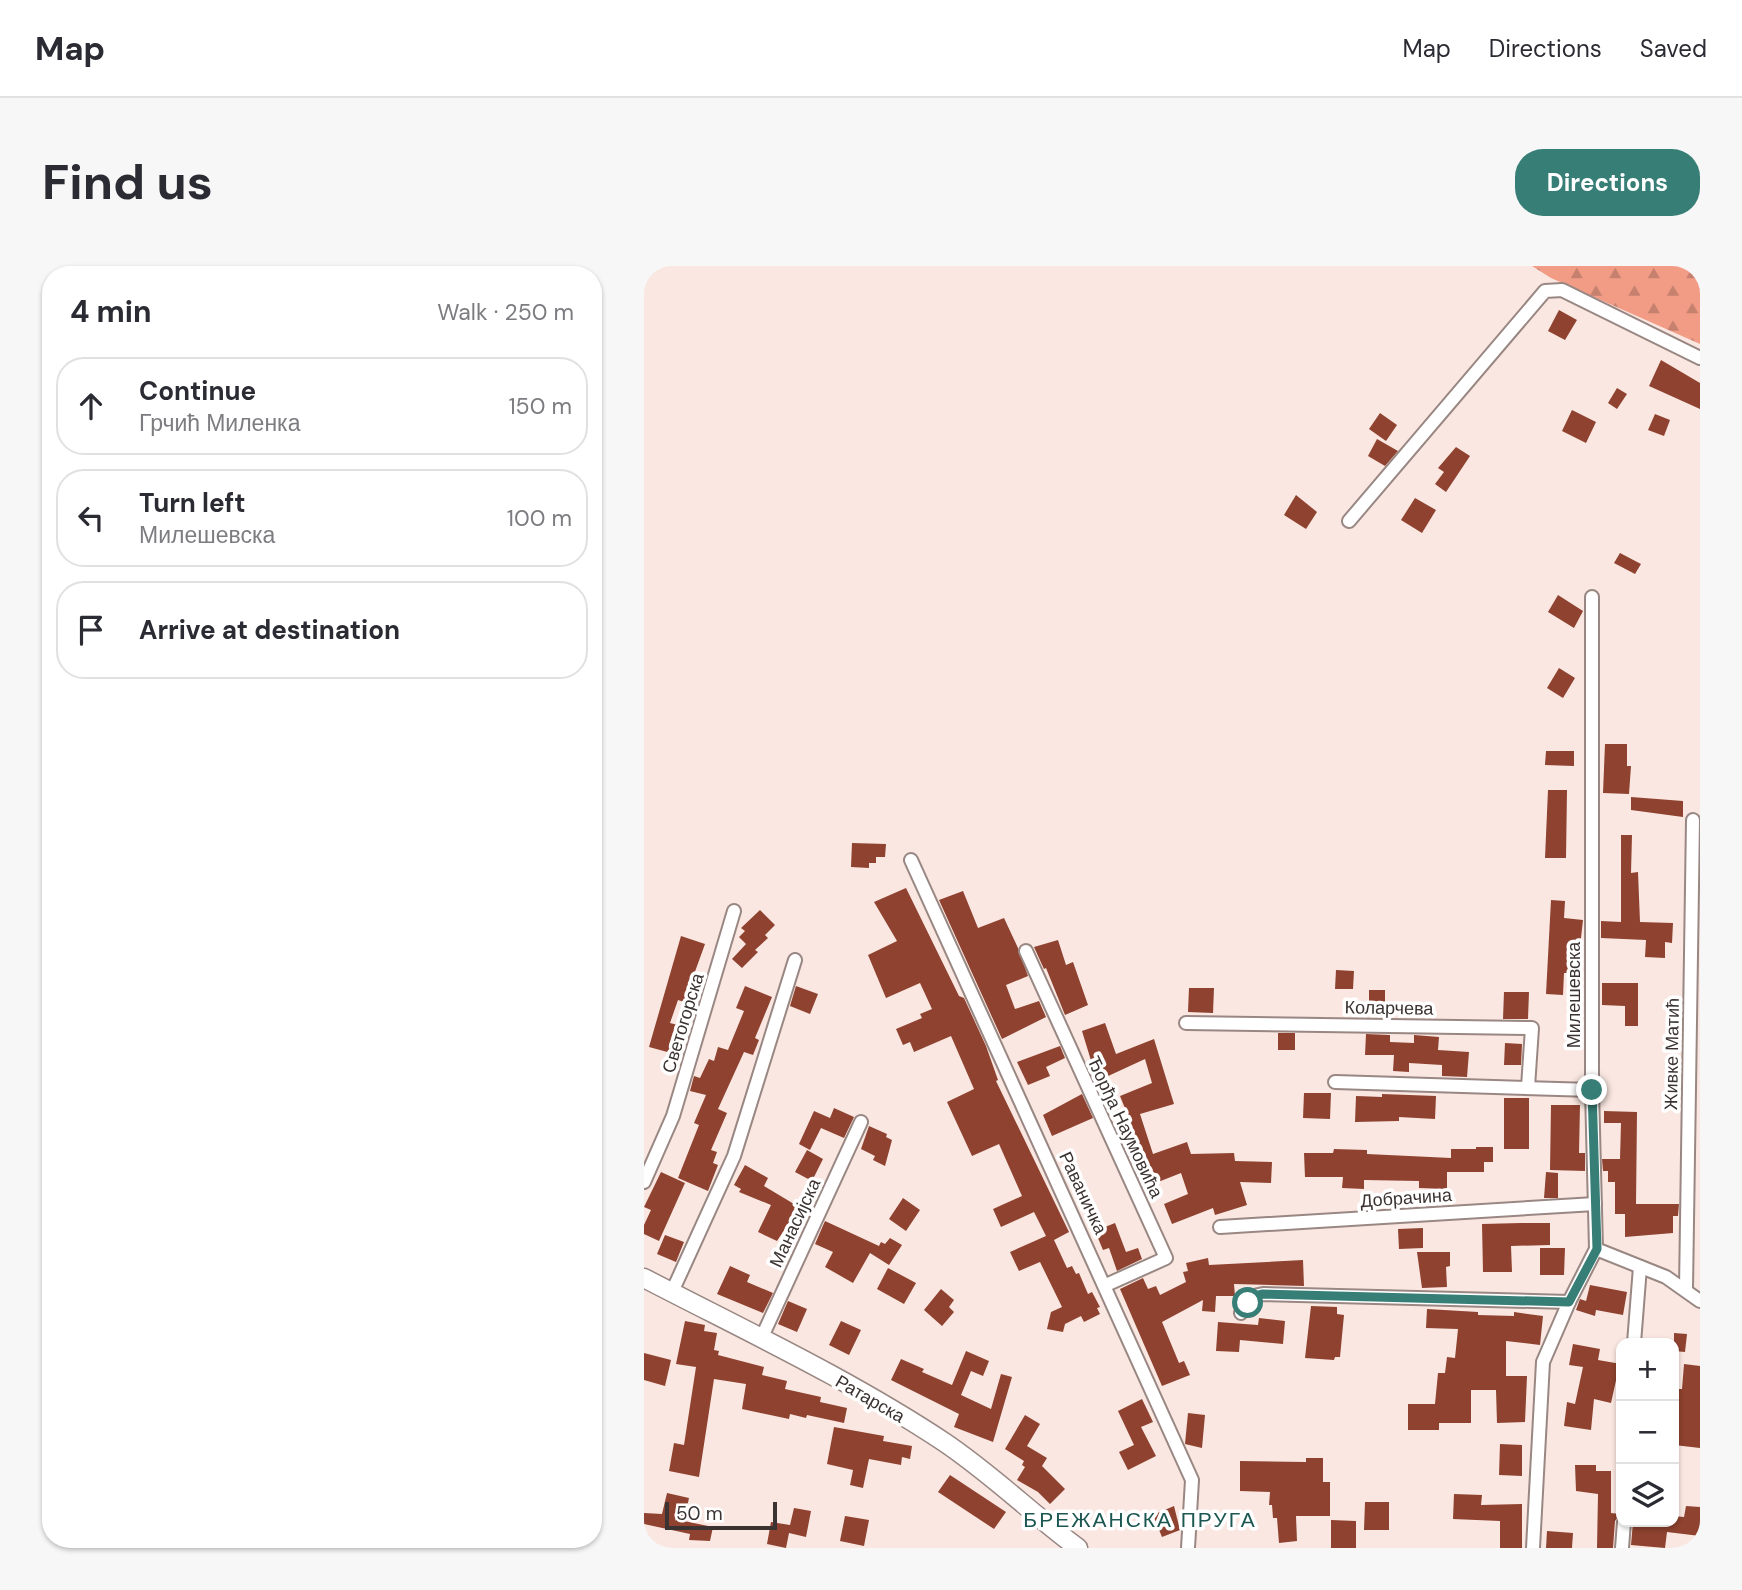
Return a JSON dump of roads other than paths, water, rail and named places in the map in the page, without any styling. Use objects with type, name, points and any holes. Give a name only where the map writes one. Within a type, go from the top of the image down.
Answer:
[{"type":"street","points":[[1349,520],[1545,291],[1562,290],[1700,358]]},
{"type":"street","name":"Милешевска","points":[[1592,597],[1592,1090],[1597,1249]]},
{"type":"street","name":"Живке Матић","points":[[1686,1289],[1693,820]]},
{"type":"street","name":"Раваничка","points":[[911,860],[1106,1285],[1192,1480],[1188,1548]]},
{"type":"street","name":"Светогорска","points":[[644,1182],[673,1116],[734,911]]},
{"type":"street","name":"Ђорђа Наумовића","points":[[1026,951],[1166,1258],[1106,1285]]},
{"type":"street","points":[[672,1292],[734,1156],[795,961]]},
{"type":"street","name":"Коларчева","points":[[1186,1023],[1532,1028],[1528,1087]]},
{"type":"street","points":[[1335,1082],[1592,1090]]},
{"type":"street","name":"Манасијска","points":[[761,1339],[862,1122]]},
{"type":"street","name":"Добрачина","points":[[1220,1227],[1595,1204]]},
{"type":"street","points":[[1533,1548],[1540,1381],[1549,1347],[1597,1249],[1666,1277],[1700,1301]]},
{"type":"street","points":[[1634,1338],[1640,1267]]},
{"type":"street","name":"Ратарска","points":[[644,1278],[879,1402],[944,1442],[1015,1493],[1078,1548]]},
{"type":"street","points":[[1241,1313],[1254,1296],[1262,1294],[1569,1302]]},
{"type":"street","points":[[1622,1548],[1624,1527]]},
{"type":"district","name":"БРЕЖАНСКА ПРУГА","points":[[1140,1520]]}]
